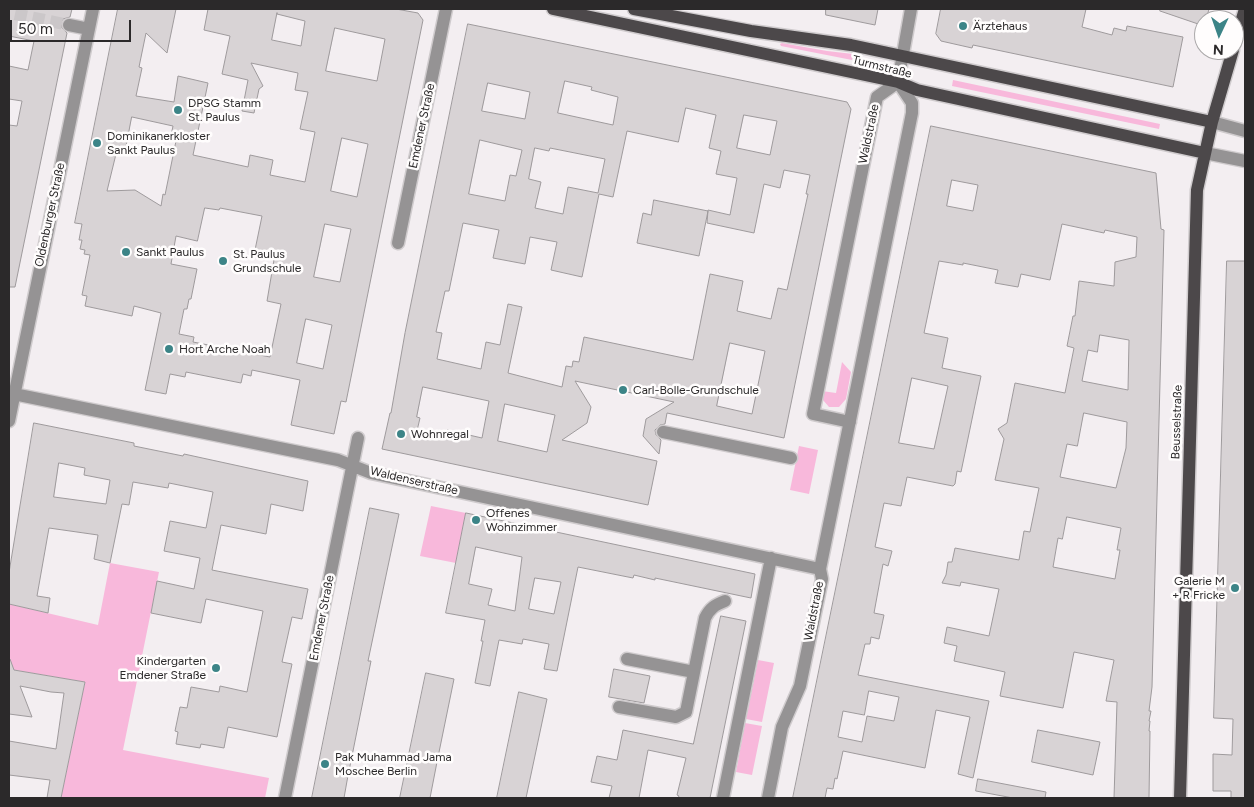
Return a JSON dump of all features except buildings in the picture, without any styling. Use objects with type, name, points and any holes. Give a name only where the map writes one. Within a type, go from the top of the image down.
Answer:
[{"type":"main road","name":"Turmstraße","points":[[553,9],[898,82],[917,90],[1205,153]]},
{"type":"main road","name":"Turmstraße","points":[[634,9],[903,56],[1212,122]]},
{"type":"main road","points":[[764,54],[769,34]]},
{"type":"main road","name":"Beusselstraße","points":[[1180,798],[1198,190],[1212,122],[1230,60]]},
{"type":"street","name":"Oldenburger Straße","points":[[9,421],[11,393],[93,9]]},
{"type":"street","name":"Emdener Straße","points":[[398,243],[446,9]]},
{"type":"street","points":[[898,82],[912,9]]},
{"type":"street","points":[[68,25],[89,29]]},
{"type":"street","name":"Waldstraße","points":[[768,798],[782,727],[800,686],[822,579],[820,568],[850,422],[912,113],[912,103],[898,82],[877,97],[813,414],[850,422]]},
{"type":"street","points":[[1212,122],[1245,130]]},
{"type":"street","points":[[1205,153],[1245,161]]},
{"type":"street","name":"Waldenserstraße","points":[[11,393],[338,460],[371,473],[820,568]]},
{"type":"street","points":[[663,432],[791,458]]},
{"type":"street","name":"Emdener Straße","points":[[285,798],[358,438]]},
{"type":"street","points":[[724,798],[771,558]]},
{"type":"street","points":[[619,707],[676,717],[686,712],[705,618],[710,609],[716,604],[725,601]]},
{"type":"street","points":[[627,659],[694,672]]},
{"type":"shaded area","points":[[780,44],[853,54],[852,60],[781,46]]},
{"type":"shaded area","points":[[953,80],[1160,124],[1159,129],[952,86]]},
{"type":"shaded area","points":[[842,362],[851,372],[846,399],[839,407],[829,407],[823,400],[822,391],[836,393]]},
{"type":"shaded area","points":[[799,446],[818,450],[809,494],[790,490]]},
{"type":"shaded area","points":[[431,506],[466,513],[456,563],[420,556]]},
{"type":"shaded area","points":[[110,563],[159,572],[123,750],[269,778],[265,798],[61,798],[85,682],[9,669],[9,604],[98,625]]},
{"type":"shaded area","points":[[758,660],[774,663],[762,722],[746,719]]},
{"type":"shaded area","points":[[745,723],[762,726],[752,775],[736,772]]},
{"type":"tunnel","points":[[15,14],[69,25]]},
{"type":"place","name":"Ärztehaus","points":[[963,26]]},
{"type":"place","name":"DPSG Stamm St. Paulus","points":[[178,110]]},
{"type":"place","name":"Dominikanerkloster Sankt Paulus","points":[[97,143]]},
{"type":"place","name":"Sankt Paulus","points":[[126,252]]},
{"type":"place","name":"St. Paulus Grundschule","points":[[223,261]]},
{"type":"place","name":"Hort Arche Noah","points":[[169,349]]},
{"type":"place","name":"Carl-Bolle-Grundschule","points":[[623,390]]},
{"type":"place","name":"Wohnregal","points":[[401,434]]},
{"type":"place","name":"Offenes Wohnzimmer","points":[[476,520]]},
{"type":"place","name":"Galerie M + R Fricke","points":[[1235,588]]},
{"type":"place","name":"Kindergarten Emdener Straße","points":[[216,668]]},
{"type":"place","name":"Pak Muhammad Jama Moschee Berlin","points":[[325,764]]}]
